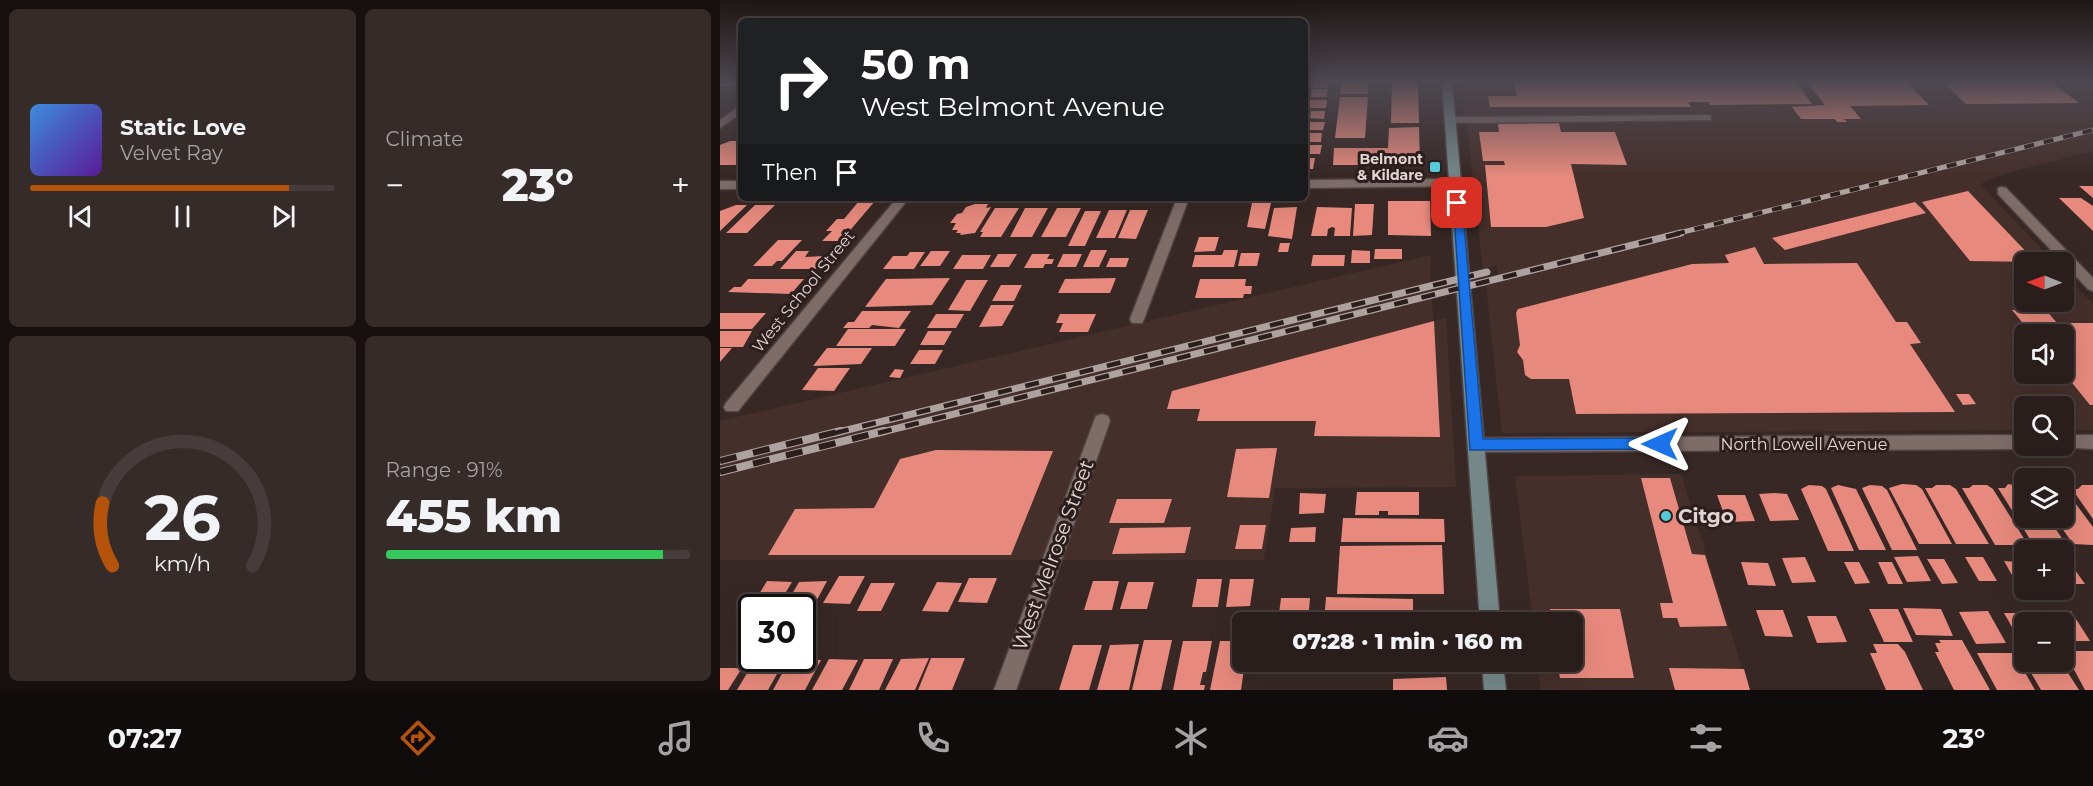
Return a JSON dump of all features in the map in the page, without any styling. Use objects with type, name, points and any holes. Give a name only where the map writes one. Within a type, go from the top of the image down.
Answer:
[{"type":"main road","points":[[1449,113],[1489,612]]},
{"type":"main road","points":[[1494,672],[1495,690]]},
{"type":"street","points":[[720,125],[735,113]]},
{"type":"street","points":[[1450,120],[1707,118]]},
{"type":"street","points":[[1308,184],[1455,183]]},
{"type":"street","points":[[720,185],[738,185]]},
{"type":"street","points":[[2002,191],[2093,286]]},
{"type":"street","name":"West School Street","points":[[732,407],[901,201]]},
{"type":"street","points":[[1137,319],[1182,201]]},
{"type":"street","name":"West Melrose Street","points":[[1005,690],[1102,421]]},
{"type":"street","name":"North Lowell Avenue","points":[[1476,446],[2014,442]]},
{"type":"street","points":[[2074,442],[2093,442]]},
{"type":"shaded area","points":[[1466,113],[2093,113],[2093,151],[2000,175],[1980,184],[2045,252],[2014,252],[2014,312],[2074,312],[2074,284],[2093,304],[2093,430],[2074,430],[2074,396],[2014,396],[2014,430],[1502,433],[1486,286],[1499,283],[1497,265],[1483,269]]},
{"type":"shaded area","points":[[1431,255],[1430,286],[1434,321],[1446,318],[1456,487],[1275,488],[1264,560],[720,560],[720,421]]},
{"type":"shaded area","points":[[1681,474],[1749,690],[1541,690],[1538,672],[1583,672],[1583,612],[1532,612],[1515,476]]},
{"type":"building","points":[[1311,113],[1325,113],[1324,119],[1310,118]]},
{"type":"building","points":[[1338,113],[1367,113],[1365,138],[1335,138]]},
{"type":"building","points":[[1391,113],[1419,113],[1419,123],[1391,123]]},
{"type":"building","points":[[1797,113],[1856,113],[1861,119],[1844,119],[1847,122],[1837,122],[1835,119],[1801,119]]},
{"type":"building","points":[[1308,122],[1325,122],[1323,130],[1308,130]]},
{"type":"building","points":[[1498,123],[1559,123],[1561,132],[1615,132],[1627,165],[1571,164],[1584,218],[1546,227],[1491,227],[1485,165],[1505,165],[1504,161],[1483,161],[1479,132],[1499,132]]},
{"type":"building","points":[[1419,127],[1420,165],[1333,165],[1334,148],[1388,148],[1389,128]]},
{"type":"building","points":[[1308,133],[1322,133],[1321,142],[1308,142]]},
{"type":"building","points":[[738,141],[738,165],[720,165],[720,145]]},
{"type":"building","points":[[1308,145],[1322,145],[1320,154],[1308,154]]},
{"type":"building","points":[[1308,158],[1315,158],[1313,169],[1308,169]]},
{"type":"building","points":[[2079,186],[2093,186],[2093,198]]},
{"type":"building","points":[[1968,191],[2026,252],[2014,252],[2014,262],[1970,261],[1922,202]]},
{"type":"building","points":[[2059,198],[2081,198],[2093,206],[2093,231]]},
{"type":"building","points":[[859,201],[875,201],[841,241],[822,241],[832,231],[826,231],[837,219],[844,219]]},
{"type":"building","points":[[1388,201],[1430,201],[1431,236],[1388,235]]},
{"type":"building","points":[[1915,202],[1926,213],[1785,250],[1772,238]]},
{"type":"building","points":[[1252,203],[1271,203],[1265,229],[1247,227]]},
{"type":"building","points":[[975,204],[988,204],[986,208],[991,207],[975,233],[960,235],[961,233],[956,233],[958,230],[952,230],[956,223],[950,223],[957,214]]},
{"type":"building","points":[[1355,204],[1374,204],[1372,235],[1353,236]]},
{"type":"building","points":[[736,205],[747,205],[720,231],[720,211]]},
{"type":"building","points":[[755,205],[775,205],[747,233],[726,233]]},
{"type":"building","points":[[1297,207],[1292,239],[1268,236],[1274,208]]},
{"type":"building","points":[[1317,207],[1352,208],[1350,236],[1334,236],[1335,228],[1332,227],[1328,229],[1327,236],[1311,236]]},
{"type":"building","points":[[995,208],[1019,208],[1001,237],[980,237],[983,232],[980,232]]},
{"type":"building","points":[[1025,208],[1048,208],[1032,237],[1010,237]]},
{"type":"building","points":[[1057,208],[1081,208],[1066,237],[1041,237]]},
{"type":"building","points":[[1109,210],[1127,210],[1115,238],[1096,238]]},
{"type":"building","points":[[1130,210],[1148,210],[1136,239],[1118,238]]},
{"type":"building","points":[[1085,211],[1101,211],[1085,246],[1068,246]]},
{"type":"building","points":[[1199,237],[1219,237],[1215,251],[1194,252]]},
{"type":"building","points":[[778,240],[802,240],[782,261],[777,261],[772,266],[753,266]]},
{"type":"building","points":[[1280,243],[1290,243],[1288,252],[1278,252]]},
{"type":"building","points":[[1755,247],[1764,264],[1857,263],[1896,322],[1907,322],[1921,343],[1910,344],[1955,412],[1576,414],[1569,379],[1531,379],[1525,375],[1523,360],[1517,352],[1520,345],[1516,313],[1518,309],[1692,264],[1729,263],[1725,255]]},
{"type":"building","points":[[1375,249],[1402,249],[1402,259],[1374,259]]},
{"type":"building","points":[[1091,250],[1107,250],[1099,267],[1083,267]]},
{"type":"building","points":[[1224,250],[1238,250],[1234,267],[1192,267],[1195,255],[1222,255]]},
{"type":"building","points":[[1352,250],[1370,251],[1370,263],[1351,263]]},
{"type":"building","points":[[796,251],[809,251],[805,257],[825,256],[821,261],[826,261],[820,268],[780,269]]},
{"type":"building","points":[[931,251],[950,251],[940,266],[920,266]]},
{"type":"building","points":[[910,252],[925,252],[914,269],[883,269],[893,256],[907,256]]},
{"type":"building","points":[[1241,253],[1260,253],[1257,266],[1238,266]]},
{"type":"building","points":[[998,254],[1017,254],[1009,267],[990,267]]},
{"type":"building","points":[[1032,254],[1050,254],[1047,259],[1054,259],[1052,264],[1045,264],[1043,268],[1024,268]]},
{"type":"building","points":[[1063,254],[1082,254],[1076,267],[1057,267]]},
{"type":"building","points":[[962,255],[991,255],[983,269],[953,269]]},
{"type":"building","points":[[1313,255],[1345,255],[1344,266],[1311,266]]},
{"type":"building","points":[[1110,258],[1129,258],[1126,267],[1106,267]]},
{"type":"building","points":[[950,278],[932,305],[865,307],[886,279]]},
{"type":"building","points":[[1116,278],[1110,293],[1058,293],[1065,279]]},
{"type":"building","points":[[748,279],[804,279],[791,294],[728,292],[734,287],[741,287]]},
{"type":"building","points":[[1200,279],[1246,279],[1245,286],[1252,286],[1251,294],[1244,294],[1243,298],[1195,298]]},
{"type":"building","points":[[966,280],[988,280],[970,311],[948,310]]},
{"type":"building","points":[[1001,285],[1022,285],[1014,301],[992,301]]},
{"type":"building","points":[[991,305],[1014,305],[1002,326],[979,327]]},
{"type":"building","points":[[2012,310],[2014,312],[2048,312],[2057,323],[2093,323],[2093,405],[2090,405],[2073,384],[2074,324],[2024,324]]},
{"type":"building","points":[[862,311],[911,311],[899,328],[872,325],[869,328],[843,328],[848,322],[854,322]]},
{"type":"building","points":[[720,313],[766,313],[752,329],[720,329]]},
{"type":"building","points":[[936,314],[964,314],[956,328],[927,328]]},
{"type":"building","points":[[1060,314],[1096,314],[1088,332],[1059,332],[1063,323],[1056,323]]},
{"type":"building","points":[[1434,321],[1440,437],[1314,436],[1316,421],[1197,421],[1200,409],[1167,409],[1172,391]]},
{"type":"building","points":[[848,329],[906,329],[895,346],[836,346]]},
{"type":"building","points":[[720,331],[752,331],[743,347],[720,347]]},
{"type":"building","points":[[928,331],[952,331],[944,345],[920,345]]},
{"type":"building","points":[[720,348],[732,348],[720,362]]},
{"type":"building","points":[[827,348],[872,348],[861,364],[813,366]]},
{"type":"building","points":[[919,350],[943,350],[935,364],[910,364]]},
{"type":"building","points":[[818,368],[850,368],[834,391],[802,390]]},
{"type":"building","points":[[895,369],[904,370],[900,378],[889,377]]},
{"type":"building","points":[[1956,394],[1969,394],[1976,404],[1963,405]]},
{"type":"building","points":[[1277,448],[1269,498],[1227,497],[1236,449]]},
{"type":"building","points":[[936,450],[1053,451],[1011,555],[768,555],[795,509],[874,508],[900,459]]},
{"type":"building","name":"Citgo","points":[[1641,478],[1670,478],[1692,554],[1705,555],[1727,626],[1680,627],[1677,618],[1663,618],[1660,603],[1673,603]]},
{"type":"building","points":[[1902,484],[1916,485],[1922,489],[1952,544],[1919,544],[1889,488]]},
{"type":"building","points":[[2008,484],[2014,485],[2014,514],[1998,488],[2005,488]]},
{"type":"building","points":[[1809,485],[1822,486],[1826,489],[1854,551],[1828,551],[1801,489]]},
{"type":"building","points":[[1838,485],[1856,489],[1886,550],[1859,550],[1831,488]]},
{"type":"building","points":[[1870,485],[1882,486],[1887,490],[1917,550],[1892,550],[1862,488]]},
{"type":"building","points":[[1936,485],[1950,485],[1956,489],[1989,544],[1956,544],[1925,488],[1932,488]]},
{"type":"building","points":[[1973,485],[1987,485],[1993,489],[2014,523],[2014,528],[2017,528],[2025,540],[2014,540],[2014,545],[1995,545],[1962,488],[1969,488]]},
{"type":"building","points":[[2082,485],[2093,485],[2093,519],[2074,492],[2074,489]]},
{"type":"building","points":[[1357,492],[1419,492],[1419,515],[1388,515],[1388,511],[1379,511],[1379,515],[1355,515]]},
{"type":"building","points":[[1300,493],[1326,494],[1324,513],[1299,514]]},
{"type":"building","points":[[1759,494],[1787,494],[1799,520],[1770,521]]},
{"type":"building","points":[[1717,495],[1745,495],[1755,521],[1727,522]]},
{"type":"building","points":[[1117,499],[1172,499],[1164,523],[1109,523]]},
{"type":"building","points":[[2074,501],[2093,527],[2093,545],[2074,544],[2074,540],[2070,540],[2062,528],[2074,528]]},
{"type":"building","points":[[1343,518],[1444,519],[1445,542],[1341,542]]},
{"type":"building","points":[[1240,525],[1266,525],[1262,549],[1235,549]]},
{"type":"building","points":[[1191,527],[1185,553],[1112,554],[1120,528]]},
{"type":"building","points":[[1316,527],[1315,542],[1289,542],[1291,528]]},
{"type":"building","points":[[2023,528],[2055,528],[2063,540],[2030,540]]},
{"type":"building","points":[[1442,545],[1444,594],[1337,594],[1340,546]]},
{"type":"building","points":[[1918,556],[1931,581],[1907,582],[1894,557]]},
{"type":"building","points":[[1805,557],[1816,582],[1792,583],[1782,558]]},
{"type":"building","points":[[1965,557],[1983,557],[1997,581],[1979,581]]},
{"type":"building","points":[[1927,559],[1944,559],[1958,583],[1942,584]]},
{"type":"building","points":[[2004,561],[2014,562],[2014,579]]},
{"type":"building","points":[[1741,562],[1768,563],[1776,586],[1748,585]]},
{"type":"building","points":[[1844,562],[1859,562],[1870,583],[1855,584]]},
{"type":"building","points":[[1878,562],[1892,562],[1903,584],[1888,584]]},
{"type":"building","points":[[2074,568],[2085,584],[2074,584]]},
{"type":"building","points":[[839,576],[865,576],[850,604],[823,603]]},
{"type":"building","points":[[969,578],[997,578],[987,603],[958,602]]},
{"type":"building","points":[[1197,579],[1222,579],[1218,607],[1192,607]]},
{"type":"building","points":[[1230,579],[1254,579],[1250,606],[1226,607]]},
{"type":"building","points":[[767,581],[792,582],[785,594],[759,594]]},
{"type":"building","points":[[827,581],[816,602],[816,594],[792,594],[799,582]]},
{"type":"building","points":[[1093,581],[1119,581],[1112,610],[1084,610]]},
{"type":"building","points":[[937,582],[962,583],[948,612],[922,611]]},
{"type":"building","points":[[1128,582],[1154,582],[1147,609],[1120,609]]},
{"type":"building","points":[[871,583],[895,583],[881,611],[857,611]]},
{"type":"building","points":[[1326,597],[1413,599],[1413,612],[1325,612]]},
{"type":"building","points":[[1281,598],[1310,598],[1309,612],[1279,612]]},
{"type":"building","points":[[1903,608],[1941,609],[1953,636],[1916,635]]},
{"type":"building","points":[[1550,609],[1620,609],[1634,678],[1560,678],[1559,672],[1583,672],[1583,612],[1550,612]]},
{"type":"building","points":[[1869,609],[1898,609],[1913,642],[1884,642]]},
{"type":"building","points":[[1756,610],[1783,610],[1793,637],[1765,636]]},
{"type":"building","points":[[2044,610],[2072,612],[2045,612]]},
{"type":"building","points":[[1988,611],[2006,643],[1976,644],[1959,612]]},
{"type":"building","points":[[2004,613],[2014,613],[2014,631]]},
{"type":"building","points":[[1807,616],[1836,616],[1847,642],[1817,643]]},
{"type":"building","points":[[2074,616],[2090,641],[2074,641]]},
{"type":"building","points":[[1144,640],[1172,640],[1161,690],[1132,690]]},
{"type":"building","points":[[1939,640],[1962,640],[1990,690],[1954,690],[1935,652],[1939,652],[1935,643],[1941,643]]},
{"type":"building","points":[[1183,641],[1212,641],[1206,672],[1203,672],[1200,685],[1205,685],[1204,690],[1173,690]]},
{"type":"building","points":[[1220,641],[1232,641],[1232,672],[1244,672],[1241,690],[1210,690]]},
{"type":"building","points":[[1139,644],[1129,690],[1097,690],[1110,645]]},
{"type":"building","points":[[1873,644],[1898,644],[1905,652],[1923,690],[1886,690],[1870,653],[1877,653]]},
{"type":"building","points":[[1073,645],[1102,645],[1089,690],[1059,690]]},
{"type":"building","points":[[2074,651],[2093,651],[2093,690],[2085,690],[2074,670]]},
{"type":"building","points":[[1977,653],[2014,653],[2014,672],[2025,672],[2035,690],[1997,690]]},
{"type":"building","points":[[929,658],[915,690],[885,690],[901,659]]},
{"type":"building","points":[[931,658],[965,658],[952,690],[918,690]]},
{"type":"building","points":[[829,659],[858,660],[842,690],[812,690]]},
{"type":"building","points":[[864,659],[893,659],[879,690],[849,690]]},
{"type":"building","points":[[816,660],[821,660],[816,669]]},
{"type":"building","points":[[720,668],[738,668],[739,672],[728,690],[720,690]]},
{"type":"building","points":[[1669,668],[1744,669],[1750,690],[1675,690]]},
{"type":"building","points":[[748,672],[778,672],[768,690],[737,690]]},
{"type":"building","points":[[783,672],[815,672],[805,690],[773,690]]},
{"type":"building","points":[[1449,672],[1449,674],[1352,673]]},
{"type":"building","points":[[2031,672],[2067,672],[2079,690],[2041,690]]},
{"type":"building","points":[[1446,677],[1447,690],[1393,690],[1393,679]]},
{"type":"railway","points":[[1675,234],[2093,130]]},
{"type":"railway","points":[[878,433],[1681,233]]},
{"type":"railway","points":[[835,433],[1487,272]]},
{"type":"railway","points":[[720,461],[841,431]]},
{"type":"railway","points":[[720,472],[884,431]]},
{"type":"place","name":"Belmont & Kildare","points":[[1435,167]]},
{"type":"place","name":"Citgo","points":[[1666,516]]},
{"type":"route","points":[[1457,203],[1476,446],[1660,444]]}]
